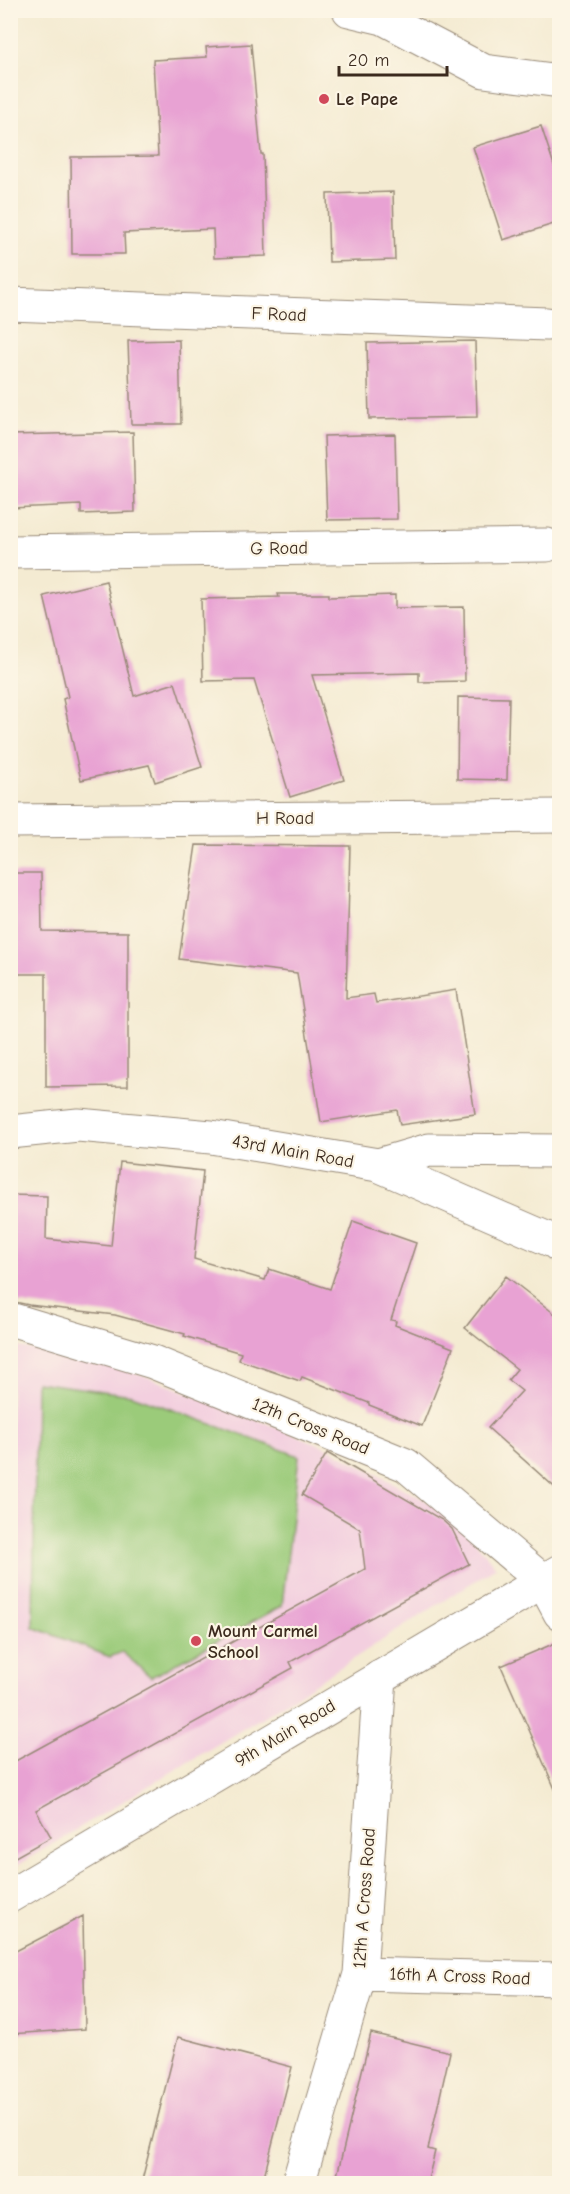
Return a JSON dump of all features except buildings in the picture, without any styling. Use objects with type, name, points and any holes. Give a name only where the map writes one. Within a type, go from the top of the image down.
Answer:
[{"type":"street","points":[[349,10],[383,18],[484,71],[560,81]]},
{"type":"street","name":"F Road","points":[[10,304],[547,324]]},
{"type":"street","name":"G Road","points":[[10,552],[547,544]]},
{"type":"street","name":"H Road","points":[[10,820],[560,816]]},
{"type":"street","name":"43rd Main Road","points":[[10,1132],[78,1125],[200,1136],[378,1165],[560,1246]]},
{"type":"street","points":[[378,1165],[429,1150],[560,1151]]},
{"type":"street","name":"12th Cross Road","points":[[10,1319],[153,1362],[406,1465],[551,1576],[560,1613]]},
{"type":"street","name":"9th Main Road","points":[[10,1896],[551,1576]]},
{"type":"street","name":"12th A Cross Road","points":[[298,2184],[360,1974],[380,1677]]},
{"type":"street","name":"16th A Cross Road","points":[[360,1974],[560,1979]]},
{"type":"shaded area","name":"Mount Carmel School","points":[[11,1346],[83,1358],[140,1374],[326,1447],[454,1516],[496,1567],[266,1715],[11,1869]]},
{"type":"green space","points":[[36,1382],[132,1395],[299,1456],[282,1606],[151,1677],[122,1652],[110,1657],[33,1627]]},
{"type":"place","name":"Le Pape","points":[[324,99]]},
{"type":"place","name":"Mount Carmel School","points":[[196,1641]]}]
